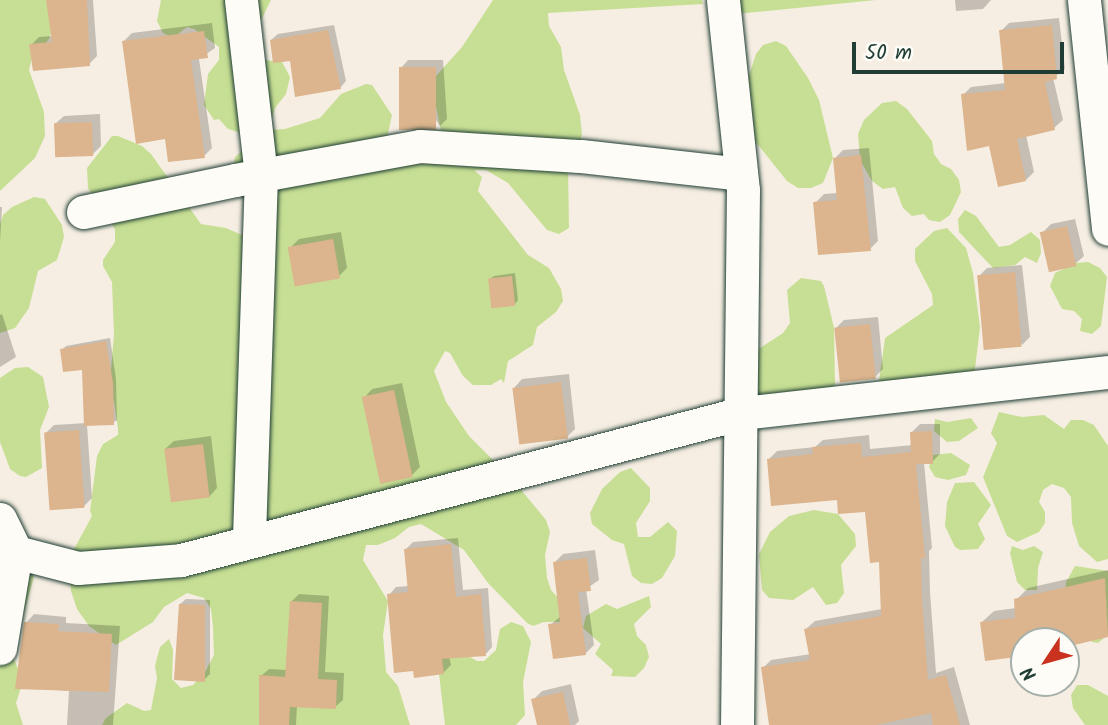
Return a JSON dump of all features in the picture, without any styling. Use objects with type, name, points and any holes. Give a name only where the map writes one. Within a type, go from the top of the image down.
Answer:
[{"type":"street","points":[[241,0],[261,175],[249,542]]},
{"type":"street","points":[[723,0],[741,174],[742,413],[737,725]]},
{"type":"street","points":[[1084,0],[1108,229]]},
{"type":"street","points":[[83,212],[420,146],[581,156],[741,174]]},
{"type":"street","points":[[16,552],[78,568],[181,560],[742,413],[1108,372]]},
{"type":"street","points":[[0,519],[16,552],[0,648]]},
{"type":"green space","points":[[0,0],[51,0],[53,28],[49,39],[32,58],[29,70],[44,112],[45,136],[35,158],[0,191]]},
{"type":"green space","points":[[161,0],[271,0],[259,24],[264,60],[282,62],[290,77],[286,94],[275,108],[269,130],[285,129],[320,118],[341,94],[366,84],[372,85],[392,115],[386,143],[441,131],[434,97],[436,76],[462,47],[493,0],[702,0],[703,4],[548,13],[549,26],[561,47],[564,70],[580,115],[582,135],[568,166],[569,228],[559,234],[547,230],[508,183],[486,170],[474,170],[482,177],[478,191],[528,255],[549,268],[561,289],[563,301],[556,312],[537,327],[533,345],[508,361],[504,383],[501,379],[491,385],[473,385],[463,376],[450,353],[445,351],[434,371],[446,402],[469,436],[513,480],[546,520],[550,532],[545,555],[547,578],[551,590],[562,602],[565,622],[544,622],[533,626],[527,623],[488,583],[464,550],[421,524],[409,527],[395,538],[378,545],[366,545],[363,560],[388,601],[383,635],[386,672],[398,686],[410,725],[102,725],[106,718],[127,703],[144,711],[151,710],[157,678],[155,666],[160,647],[169,639],[173,650],[172,679],[181,688],[193,685],[205,672],[214,655],[211,609],[204,598],[187,593],[164,607],[153,622],[116,645],[89,626],[77,609],[71,591],[69,572],[73,551],[92,516],[90,511],[97,456],[103,444],[118,435],[114,402],[109,392],[114,335],[112,282],[103,266],[103,260],[115,242],[115,229],[88,188],[87,168],[112,136],[118,136],[142,146],[151,154],[201,224],[247,235],[255,218],[234,164],[235,157],[249,145],[245,134],[228,129],[219,119],[214,120],[204,105],[208,74],[219,60],[219,47],[187,27],[173,38],[163,33],[157,21]]},
{"type":"green space","points":[[734,0],[876,0],[736,14]]},
{"type":"green space","points":[[776,41],[786,46],[819,100],[833,158],[823,183],[811,188],[798,188],[787,181],[755,141],[748,79],[756,54],[763,45]]},
{"type":"green space","points":[[896,101],[907,109],[932,141],[934,154],[941,164],[951,169],[959,180],[961,192],[950,215],[940,222],[929,220],[924,214],[912,216],[903,208],[895,187],[883,189],[872,181],[860,160],[858,134],[864,120],[882,103]]},
{"type":"green space","points":[[34,197],[45,199],[62,225],[64,237],[57,260],[38,271],[29,308],[15,328],[0,333],[0,224],[3,215],[12,207]]},
{"type":"green space","points":[[965,210],[976,216],[999,247],[1010,245],[1031,232],[1040,240],[1041,253],[1037,263],[1025,257],[1015,265],[993,268],[959,232],[958,219]]},
{"type":"green space","points":[[947,228],[966,248],[973,273],[980,327],[974,377],[879,381],[885,338],[933,305],[932,294],[915,261],[915,249],[934,231]]},
{"type":"green space","points":[[1088,262],[1100,268],[1107,277],[1101,326],[1092,334],[1080,331],[1082,319],[1074,311],[1062,309],[1050,286],[1055,273],[1076,263]]},
{"type":"green space","points":[[801,278],[821,281],[824,286],[834,328],[835,386],[769,419],[750,380],[757,350],[783,333],[790,323],[787,290]]},
{"type":"green space","points":[[28,367],[43,377],[49,407],[40,430],[42,468],[26,477],[10,469],[0,442],[0,378],[15,368]]},
{"type":"green space","points":[[999,412],[1022,417],[1044,415],[1064,429],[1071,420],[1083,420],[1094,425],[1108,446],[1108,559],[1097,562],[1079,546],[1072,523],[1071,497],[1064,488],[1052,484],[1043,490],[1039,502],[1045,512],[1045,523],[1039,532],[1017,542],[1007,536],[983,477],[997,443],[991,433]]},
{"type":"green space","points":[[971,418],[978,428],[959,441],[947,442],[934,431],[935,419],[947,422]]},
{"type":"green space","points":[[951,453],[970,465],[966,475],[948,480],[935,477],[929,467],[933,455]]},
{"type":"green space","points":[[631,468],[650,488],[650,501],[636,523],[638,537],[650,537],[668,522],[677,531],[675,556],[662,578],[652,584],[641,583],[632,576],[624,544],[612,540],[592,524],[590,513],[602,489],[620,472]]},
{"type":"green space","points":[[974,482],[991,505],[978,524],[985,539],[978,549],[960,550],[955,547],[945,526],[947,502],[955,483]]},
{"type":"green space","points":[[814,510],[838,514],[855,534],[856,546],[841,565],[844,593],[837,603],[826,605],[813,587],[793,600],[769,598],[762,590],[759,554],[770,532],[789,516]]},
{"type":"green space","points":[[0,521],[30,566],[34,577],[12,654],[23,681],[16,703],[23,725],[0,725]]},
{"type":"green space","points":[[1012,546],[1023,550],[1034,546],[1043,552],[1038,568],[1037,590],[1025,590],[1017,582],[1010,553]]},
{"type":"green space","points":[[1075,566],[1108,571],[1108,635],[1098,643],[1092,642],[1083,633],[1064,602],[1066,582]]},
{"type":"green space","points":[[649,596],[651,607],[634,624],[637,636],[646,645],[649,657],[644,668],[635,677],[611,676],[613,670],[595,654],[601,644],[583,628],[586,616],[606,604],[617,609]]},
{"type":"green space","points":[[511,622],[523,626],[531,642],[523,682],[525,715],[516,725],[445,725],[439,674],[446,643],[477,661],[484,661],[496,650],[500,629]]},
{"type":"green space","points":[[1080,685],[1088,685],[1108,696],[1108,725],[1085,725],[1073,708],[1071,697],[1080,697]]},
{"type":"building","points":[[46,0],[87,0],[90,66],[33,71],[29,44],[52,42]]},
{"type":"building","points":[[1052,25],[1057,79],[1045,82],[1055,130],[1017,139],[1026,181],[998,187],[989,146],[967,151],[961,94],[1005,90],[999,30]]},
{"type":"building","points":[[328,30],[341,89],[295,97],[290,61],[273,63],[270,40]]},
{"type":"building","points":[[204,31],[208,58],[191,60],[205,158],[168,162],[165,139],[136,144],[122,41]]},
{"type":"building","points":[[399,67],[436,67],[436,130],[399,130]]},
{"type":"building","points":[[92,122],[93,156],[55,157],[54,123]]},
{"type":"building","points":[[861,155],[871,251],[818,255],[813,202],[837,200],[833,158]]},
{"type":"building","points":[[1067,226],[1076,266],[1049,272],[1040,232]]},
{"type":"building","points":[[333,239],[340,278],[295,286],[288,247]]},
{"type":"building","points":[[1015,272],[1022,347],[984,350],[977,275]]},
{"type":"building","points":[[512,276],[515,306],[491,308],[488,279]]},
{"type":"building","points":[[870,324],[876,379],[840,382],[834,328]]},
{"type":"building","points":[[106,341],[113,383],[114,425],[84,426],[82,370],[63,372],[60,349]]},
{"type":"building","points":[[561,382],[568,439],[519,445],[512,388]]},
{"type":"building","points":[[394,390],[413,477],[380,484],[362,397]]},
{"type":"building","points":[[79,430],[84,508],[50,510],[44,432]]},
{"type":"building","points":[[932,431],[933,464],[916,464],[925,558],[921,558],[922,601],[928,680],[946,675],[960,725],[933,725],[931,713],[876,725],[769,725],[761,667],[810,660],[804,629],[881,616],[879,562],[870,563],[865,512],[838,514],[837,500],[771,506],[767,459],[813,454],[812,447],[861,443],[862,457],[911,452],[910,432]]},
{"type":"building","points":[[203,444],[210,498],[171,502],[164,449]]},
{"type":"building","points":[[451,544],[456,597],[481,594],[486,656],[442,659],[444,674],[414,678],[413,671],[394,673],[387,594],[408,592],[404,549]]},
{"type":"building","points":[[587,558],[591,591],[578,592],[586,655],[553,659],[548,624],[560,623],[553,562]]},
{"type":"building","points":[[1105,578],[1108,637],[1080,644],[1080,627],[1010,627],[1010,658],[985,661],[980,622],[1015,618],[1014,599]]},
{"type":"building","points":[[290,601],[322,603],[318,679],[337,680],[336,709],[290,707],[289,725],[259,725],[259,675],[285,677]]},
{"type":"building","points":[[179,604],[205,605],[205,682],[174,680]]},
{"type":"building","points":[[24,622],[59,624],[58,631],[112,634],[109,692],[15,689]]},
{"type":"building","points":[[563,692],[570,725],[537,725],[531,699]]}]
